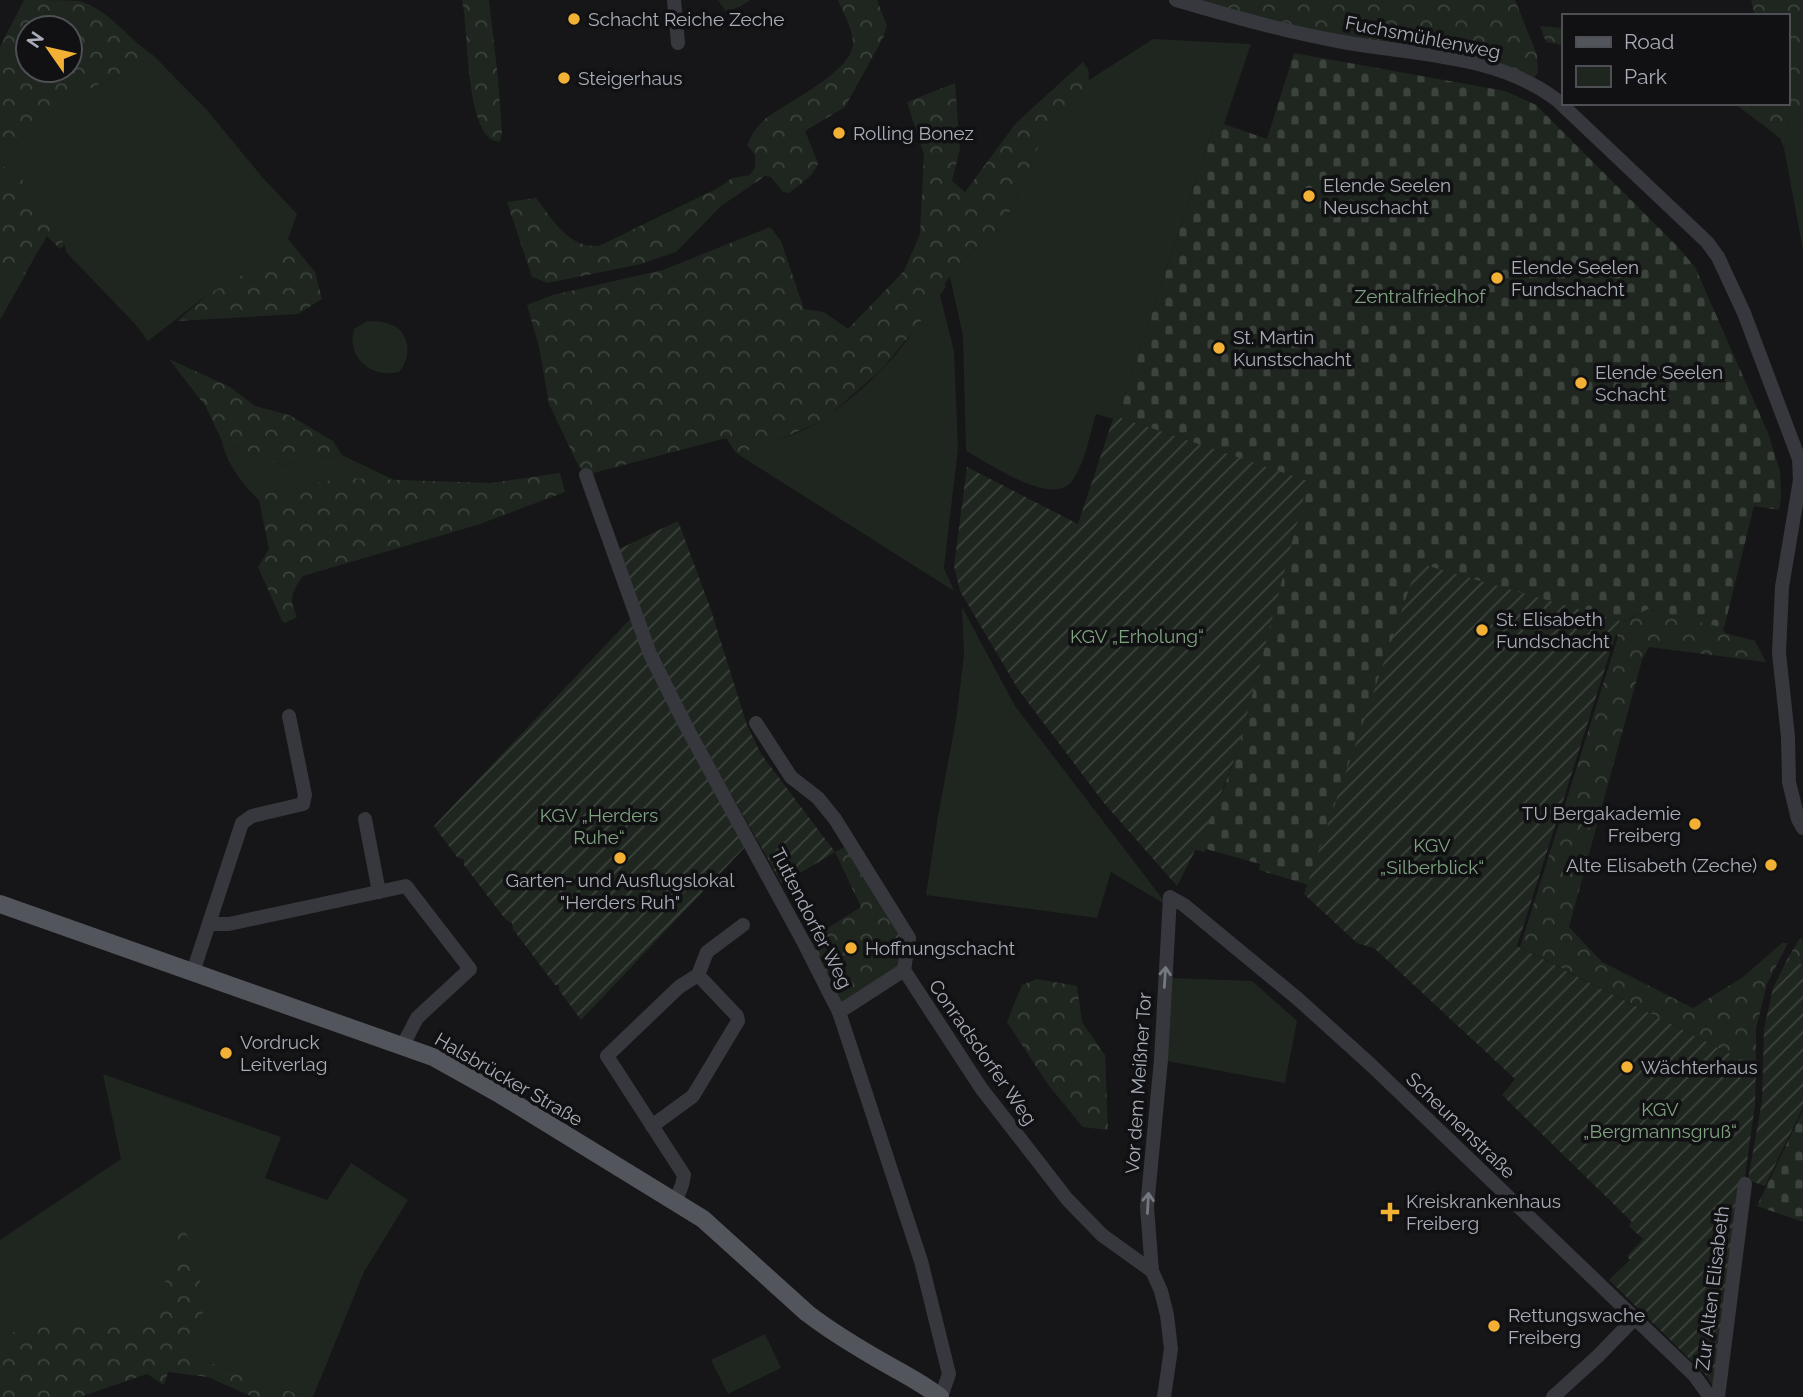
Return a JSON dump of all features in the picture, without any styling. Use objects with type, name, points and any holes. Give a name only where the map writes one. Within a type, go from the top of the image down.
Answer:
[{"type":"main road","name":"Halsbrücker Straße","points":[[0,904],[433,1057],[501,1095],[712,1225],[825,1327],[921,1381],[941,1397]]},
{"type":"street","points":[[674,0],[678,43]]},
{"type":"street","name":"Fuchsmühlenweg","points":[[1176,0],[1286,30],[1342,42],[1467,62],[1517,76],[1543,89],[1562,105]]},
{"type":"street","name":"Fuchsmühlenweg","points":[[1562,105],[1707,242],[1718,257],[1744,313],[1799,458],[1800,480],[1782,587],[1779,653],[1790,782],[1798,819],[1803,828]]},
{"type":"street","name":"Tuttendorfer Weg","points":[[586,475],[650,654],[839,1012],[927,1285],[949,1374],[941,1397]]},
{"type":"street","points":[[193,972],[242,823],[252,816],[303,804],[305,794],[289,716]]},
{"type":"street","name":"Conradsdorfer Weg","points":[[756,723],[791,776],[818,798],[835,818],[909,938],[904,970],[981,1088],[1066,1199],[1102,1235],[1152,1271]]},
{"type":"street","points":[[365,819],[379,892]]},
{"type":"street","points":[[210,924],[229,923],[406,886],[470,969],[417,1018],[403,1045]]},
{"type":"street","name":"Vor dem Meißner Tor","points":[[1152,1271],[1147,1207],[1161,1060],[1170,897]]},
{"type":"street","name":"Scheunenstraße","points":[[1170,897],[1184,905],[1298,999],[1371,1065],[1694,1375],[1710,1397]]},
{"type":"street","points":[[675,1202],[684,1175],[607,1056],[679,987],[698,975],[707,952],[743,925]]},
{"type":"street","points":[[839,1012],[904,970]]},
{"type":"street","points":[[652,1126],[693,1096],[738,1021],[737,1016],[698,975]]},
{"type":"street","name":"Zur Alten Elisabeth","points":[[1718,1397],[1745,1184]]},
{"type":"street","points":[[1152,1271],[1167,1315],[1171,1349],[1164,1397]]},
{"type":"street","points":[[1553,1397],[1634,1318]]},
{"type":"green space","points":[[24,0],[79,1],[90,5],[154,56],[88,90],[37,125],[17,143],[13,155],[0,162],[0,47],[14,20],[14,84],[84,84],[84,14],[17,14]]},
{"type":"green space","points":[[462,0],[489,0],[498,78],[502,132],[500,142],[488,137],[474,103]]},
{"type":"green space","points":[[718,0],[751,0],[727,13]]},
{"type":"green space","points":[[838,0],[877,0],[887,26],[845,107],[805,131],[818,163],[806,180],[789,193],[783,192],[771,177],[765,176],[721,206],[676,252],[641,264],[548,283],[532,277],[507,202],[536,198],[562,231],[578,242],[599,246],[718,188],[732,178],[750,175],[755,167],[755,155],[747,145],[757,127],[831,76],[851,53],[852,36]]},
{"type":"green space","points":[[1176,0],[1515,0],[1537,55],[1538,73],[1530,83]]},
{"type":"green space","points":[[1751,0],[1803,0],[1803,122],[1795,115],[1787,115],[1788,135],[1784,148],[1780,138],[1737,105],[1789,105],[1789,14],[1754,14]]},
{"type":"green space","points":[[1540,26],[1562,28],[1562,45],[1546,42]]},
{"type":"green space","points":[[1153,39],[1251,44],[1224,124],[1215,121],[1118,417],[1113,419],[1096,414],[1077,473],[1064,488],[1036,487],[966,451],[963,336],[950,277],[985,237],[1001,228],[1036,151],[1089,80]]},
{"type":"green space","name":"Zentralfriedhof","points":[[1294,53],[1505,91],[1536,105],[1695,267],[1768,433],[1780,471],[1781,498],[1779,510],[1754,506],[1724,628],[1648,609],[1623,622],[1418,564],[1308,885],[1259,870],[1260,864],[1206,849],[1204,852],[1194,849],[1223,790],[1237,753],[1307,481],[1118,417],[1215,121],[1267,139]]},
{"type":"green space","points":[[154,56],[206,109],[263,178],[297,214],[288,239],[264,263],[210,293],[148,341],[67,253],[61,236],[5,166],[0,170],[0,162],[13,155],[17,143],[37,125],[88,90]]},
{"type":"green space","points":[[1083,62],[1088,69],[1089,80],[1036,151],[1001,228],[985,237],[939,290],[917,327],[881,370],[825,419],[764,447],[736,453],[726,438],[586,475],[578,465],[549,404],[539,347],[527,305],[553,295],[663,270],[770,227],[781,241],[804,309],[824,312],[848,329],[904,271],[920,234],[924,155],[907,102],[955,83],[960,149],[952,181],[965,192],[1016,123]]},
{"type":"green space","points":[[1787,115],[1795,115],[1803,122],[1803,250],[1784,148],[1788,135]]},
{"type":"green space","points":[[5,166],[14,168],[61,236],[64,246],[60,249],[47,236],[25,274],[0,266],[0,170]]},
{"type":"green space","points":[[288,239],[315,272],[322,299],[298,314],[177,321],[210,293],[264,263]]},
{"type":"green space","points":[[0,266],[26,274],[0,320]]},
{"type":"green space","points":[[942,277],[946,287],[940,295],[954,351],[958,448],[944,568],[954,591],[736,453],[806,429],[862,389],[909,337],[933,298]]},
{"type":"green space","points":[[367,321],[387,323],[397,328],[406,339],[406,359],[399,372],[379,372],[363,364],[358,357],[354,349],[354,329]]},
{"type":"green space","points":[[169,359],[230,387],[255,406],[289,415],[333,441],[342,455],[281,465],[222,441],[206,407]]},
{"type":"green space","name":"KGV „Erholung“","points":[[1118,417],[1308,481],[1237,753],[1208,825],[1177,886],[1104,803],[1018,689],[960,591],[954,566],[967,467],[1078,524],[1113,419]]},
{"type":"green space","points":[[222,441],[281,465],[342,455],[394,480],[302,488],[268,495],[259,500],[236,473]]},
{"type":"green space","points":[[560,473],[565,492],[477,525],[303,576],[293,595],[297,617],[285,623],[258,567],[269,549],[259,500],[265,494],[340,478],[491,483]]},
{"type":"green space","points":[[678,521],[710,607],[747,725],[761,754],[835,852],[782,884],[669,684],[615,551]]},
{"type":"green space","name":"KGV „Silberblick“","points":[[1418,563],[1620,621],[1517,946],[1756,1067],[1755,1105],[1715,1389],[1706,1375],[1609,1280],[1630,1260],[1627,1256],[1643,1239],[1629,1226],[1632,1222],[1502,1095],[1515,1079],[1374,948],[1357,943],[1304,894]]},
{"type":"green space","points":[[962,607],[1015,706],[1168,906],[1111,872],[1097,918],[926,895],[956,720],[964,655]]},
{"type":"green space","points":[[1648,609],[1722,627],[1725,633],[1755,641],[1766,662],[1649,647],[1642,660],[1569,927],[1602,962],[1693,1008],[1743,977],[1782,943],[1788,943],[1767,984],[1756,1029],[1756,1067],[1520,947],[1618,637],[1616,633],[1620,621],[1624,622]]},
{"type":"green space","name":"KGV „Herders Ruhe“","points":[[633,616],[748,844],[581,1020],[559,990],[559,985],[555,985],[513,929],[512,923],[506,920],[464,865],[464,860],[457,857],[434,826]]},
{"type":"green space","points":[[850,844],[909,938],[904,970],[839,1012],[804,943],[861,907],[835,852]]},
{"type":"green space","points":[[1800,938],[1803,939],[1803,965],[1788,958]]},
{"type":"green space","points":[[1788,958],[1803,965],[1803,1107],[1765,1186],[1748,1180],[1762,1101],[1764,1029],[1773,988]]},
{"type":"green space","points":[[1172,978],[1252,981],[1297,1021],[1285,1083],[1167,1061]]},
{"type":"green space","points":[[1037,979],[1077,986],[1082,1022],[1105,1055],[1108,1130],[1083,1127],[1049,1086],[1007,1022],[1022,985]]},
{"type":"green space","points":[[103,1074],[281,1137],[265,1178],[327,1200],[351,1163],[408,1200],[364,1272],[313,1397],[305,1397],[189,1355],[181,1221],[169,1271],[152,1316],[0,1335],[0,1240],[121,1159]]},
{"type":"green space","points":[[1803,1110],[1803,1222],[1757,1206]]},
{"type":"green space","points":[[181,1219],[199,1268],[203,1319],[189,1355],[305,1397],[253,1397],[208,1377],[168,1372],[164,1385],[147,1374],[80,1397],[0,1397],[0,1335],[63,1321],[152,1316],[169,1271]]},
{"type":"green space","points":[[765,1334],[781,1368],[728,1394],[711,1360]]},
{"type":"place","name":"Schacht Reiche Zeche","points":[[574,19]]},
{"type":"place","name":"Steigerhaus","points":[[564,78]]},
{"type":"place","name":"Rolling Bonez","points":[[839,133]]},
{"type":"place","name":"Elende Seelen Neuschacht","points":[[1309,196]]},
{"type":"place","name":"Elende Seelen Fundschacht","points":[[1497,278]]},
{"type":"place","name":"St. Martin Kunstschacht","points":[[1219,348]]},
{"type":"place","name":"Elende Seelen Schacht","points":[[1581,383]]},
{"type":"place","name":"St. Elisabeth Fundschacht","points":[[1482,630]]},
{"type":"place","name":"TU Bergakademie Freiberg","points":[[1695,824]]},
{"type":"place","name":"Garten- und Ausflugslokal \"Herders Ruh\"","points":[[620,858]]},
{"type":"place","name":"Alte Elisabeth (Zeche)","points":[[1771,865]]},
{"type":"place","name":"Hoffnungschacht","points":[[851,948]]},
{"type":"place","name":"Vordruck Leitverlag","points":[[226,1053]]},
{"type":"place","name":"Wächterhaus","points":[[1627,1067]]},
{"type":"place","name":"Kreiskrankenhaus Freiberg","points":[[1390,1212]]},
{"type":"place","name":"Rettungswache Freiberg","points":[[1494,1326]]},
{"type":"park label","name":"KGV „Bergmannsgruß“","points":[[1660,1120]]}]
